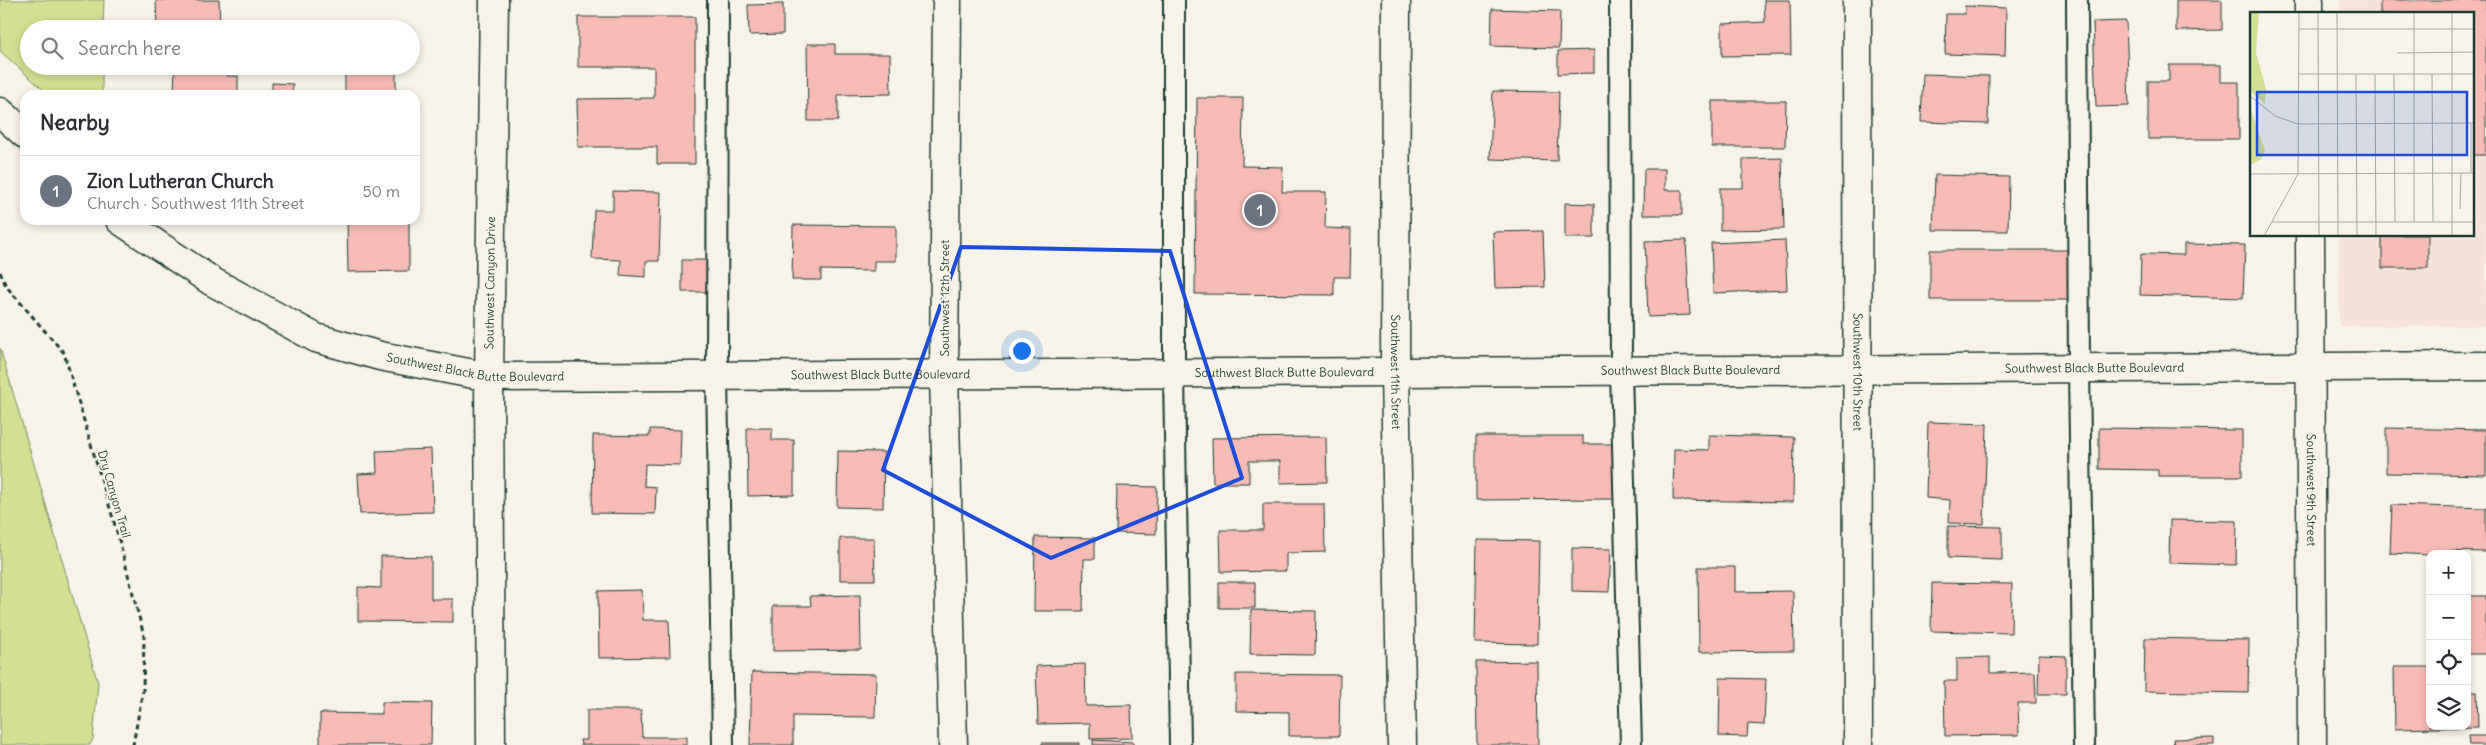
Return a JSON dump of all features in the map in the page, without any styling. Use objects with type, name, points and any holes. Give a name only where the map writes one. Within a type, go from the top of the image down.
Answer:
[{"type":"street","name":"Southwest Canyon Drive","points":[[491,745],[489,377],[494,0]]},
{"type":"street","name":"Southwest 12th Street","points":[[947,0],[944,374],[953,745]]},
{"type":"street","name":"Southwest 11th Street","points":[[1396,0],[1395,372],[1402,745]]},
{"type":"street","name":"Southwest 10th Street","points":[[1857,0],[1858,745]]},
{"type":"street","points":[[0,112],[20,130]]},
{"type":"street","name":"Southwest Black Butte Boulevard","points":[[128,225],[213,282],[316,338],[380,356],[489,377],[2486,366]]},
{"type":"street","name":"Southwest 9th Street","points":[[2310,236],[2312,745]]},
{"type":"lane","points":[[718,0],[717,376],[723,745]]},
{"type":"lane","points":[[1174,0],[1174,373],[1180,745]]},
{"type":"lane","points":[[1620,0],[1621,371],[1631,745]]},
{"type":"lane","points":[[2077,0],[2084,745]]},
{"type":"path","name":"Dry Canyon Trail","points":[[0,272],[6,286],[64,353],[117,532],[144,636],[143,690],[133,745]]},
{"type":"highlighted area","points":[[961,247],[1170,251],[1242,478],[1051,558],[883,470]]},
{"type":"shaded area","points":[[2340,0],[2486,0],[2486,326],[2339,326],[2339,236],[2474,236],[2474,12],[2340,12]]},
{"type":"green space","points":[[0,0],[104,0],[103,20],[20,20],[20,69],[0,51]]},
{"type":"green space","points":[[27,75],[102,75],[102,90],[43,90]]},
{"type":"green space","points":[[0,348],[98,683],[93,739],[90,745],[0,745]]},
{"type":"building","points":[[156,0],[219,0],[220,20],[157,20]]},
{"type":"building","points":[[1764,0],[1790,0],[1791,55],[1722,56],[1722,24],[1765,22]]},
{"type":"building","points":[[2176,0],[2222,0],[2222,30],[2176,31]]},
{"type":"building","points":[[2380,0],[2486,0],[2486,155],[2474,155],[2474,12],[2380,12]]},
{"type":"building","points":[[783,4],[783,34],[749,35],[748,5]]},
{"type":"building","points":[[1965,6],[2006,8],[2005,56],[1945,54],[1946,14],[1964,14]]},
{"type":"building","points":[[1492,9],[1560,11],[1559,48],[1491,46]]},
{"type":"building","points":[[578,17],[695,17],[695,164],[657,164],[657,147],[578,147],[577,99],[654,98],[654,67],[578,67]]},
{"type":"building","points":[[2126,21],[2129,106],[2096,107],[2093,22]]},
{"type":"building","points":[[807,44],[835,44],[835,54],[890,54],[891,94],[838,95],[838,121],[808,121]]},
{"type":"building","points":[[1594,50],[1594,73],[1558,74],[1558,51]]},
{"type":"building","points":[[2169,65],[2221,65],[2221,82],[2239,82],[2239,139],[2148,139],[2148,81],[2169,81]]},
{"type":"building","points":[[1923,74],[1989,76],[1988,124],[1921,122]]},
{"type":"building","points":[[175,75],[238,76],[238,90],[174,90]]},
{"type":"building","points":[[345,75],[396,75],[396,90],[345,90]]},
{"type":"building","points":[[272,83],[293,84],[292,90],[272,90]]},
{"type":"building","points":[[1493,91],[1559,92],[1557,161],[1490,159]]},
{"type":"building","points":[[1197,98],[1243,98],[1242,166],[1283,167],[1282,192],[1326,192],[1325,228],[1351,229],[1350,277],[1334,277],[1334,295],[1195,294]]},
{"type":"building","points":[[1712,101],[1786,101],[1785,147],[1712,147]]},
{"type":"building","points":[[1782,158],[1784,229],[1720,230],[1720,188],[1743,188],[1743,159]]},
{"type":"building","points":[[1644,169],[1665,169],[1665,190],[1682,190],[1682,215],[1643,215]]},
{"type":"building","points":[[1935,175],[2009,177],[2008,231],[1933,230]]},
{"type":"building","points":[[613,191],[661,192],[659,261],[646,261],[646,277],[620,275],[621,260],[592,259],[594,210],[613,210]]},
{"type":"building","points":[[1565,203],[1594,204],[1594,238],[1565,238]]},
{"type":"building","points":[[347,225],[409,225],[409,271],[348,272]]},
{"type":"building","points":[[793,225],[896,226],[896,261],[874,261],[874,271],[821,270],[821,280],[792,280]]},
{"type":"building","points":[[1543,231],[1545,287],[1495,288],[1493,232]]},
{"type":"building","points":[[2382,236],[2428,236],[2428,268],[2382,268]]},
{"type":"building","points":[[1686,240],[1690,315],[1648,317],[1645,241]]},
{"type":"building","points":[[1785,240],[1787,290],[1713,293],[1711,243]]},
{"type":"building","points":[[2184,244],[2245,245],[2243,298],[2140,295],[2141,254],[2184,255]]},
{"type":"building","points":[[1930,250],[2073,250],[2073,300],[1930,300]]},
{"type":"building","points":[[682,260],[710,260],[710,292],[682,292]]},
{"type":"building","points":[[1928,422],[1987,424],[1984,524],[1949,523],[1950,500],[1926,498]]},
{"type":"building","points":[[747,428],[772,428],[772,440],[794,440],[794,495],[748,496]]},
{"type":"building","points":[[2099,428],[2242,430],[2242,476],[2158,476],[2158,470],[2099,469]]},
{"type":"building","points":[[2386,428],[2486,430],[2486,475],[2386,473]]},
{"type":"building","points":[[650,429],[681,430],[680,465],[645,464],[644,486],[656,487],[655,514],[592,513],[593,435],[650,436]]},
{"type":"building","points":[[1709,435],[1794,437],[1793,502],[1673,500],[1674,449],[1709,450]]},
{"type":"building","points":[[1476,436],[1583,436],[1583,444],[1614,444],[1614,499],[1476,500]]},
{"type":"building","points":[[1326,437],[1327,482],[1280,483],[1280,461],[1249,461],[1249,483],[1213,483],[1212,438]]},
{"type":"building","points":[[431,449],[433,512],[360,514],[358,474],[377,473],[376,451]]},
{"type":"building","points":[[838,451],[884,452],[883,508],[837,507]]},
{"type":"building","points":[[1117,486],[1157,487],[1156,534],[1116,533]]},
{"type":"building","points":[[1263,504],[1324,504],[1325,552],[1286,553],[1286,571],[1221,572],[1220,530],[1263,530]]},
{"type":"building","points":[[2392,505],[2486,508],[2486,552],[2426,550],[2426,555],[2390,553]]},
{"type":"building","points":[[2170,520],[2237,521],[2236,565],[2169,563]]},
{"type":"building","points":[[1948,526],[2002,527],[2002,560],[1948,558]]},
{"type":"building","points":[[1035,537],[1095,538],[1095,559],[1084,559],[1083,611],[1034,611]]},
{"type":"building","points":[[840,538],[874,538],[875,580],[840,580]]},
{"type":"building","points":[[1477,540],[1539,541],[1537,644],[1475,643]]},
{"type":"building","points":[[1572,548],[1611,549],[1609,592],[1572,591]]},
{"type":"building","points":[[381,556],[431,557],[431,599],[453,599],[453,622],[358,621],[358,587],[381,588]]},
{"type":"building","points":[[1698,567],[1735,567],[1735,592],[1793,591],[1794,651],[1699,652]]},
{"type":"building","points":[[1219,582],[1255,582],[1255,608],[1219,608]]},
{"type":"building","points":[[1932,583],[2012,584],[2011,633],[1931,631]]},
{"type":"building","points":[[642,590],[643,620],[669,620],[670,657],[599,658],[598,591]]},
{"type":"building","points":[[860,595],[861,650],[773,651],[773,606],[811,606],[810,596]]},
{"type":"building","points":[[2471,596],[2486,596],[2486,654],[2471,654]]},
{"type":"building","points":[[1251,610],[1316,611],[1315,655],[1250,654]]},
{"type":"building","points":[[2145,638],[2249,640],[2248,693],[2144,691]]},
{"type":"building","points":[[2039,655],[2066,656],[2066,694],[2038,694]]},
{"type":"building","points":[[1990,657],[1990,673],[2035,672],[2036,703],[2018,703],[2019,735],[1945,736],[1944,681],[1957,681],[1957,658]]},
{"type":"building","points":[[1537,661],[1538,745],[1477,745],[1476,662]]},
{"type":"building","points":[[1085,664],[1086,706],[1131,705],[1132,738],[1090,739],[1090,723],[1038,724],[1036,666]]},
{"type":"building","points":[[2394,667],[2426,667],[2426,728],[2395,729]]},
{"type":"building","points":[[752,672],[876,674],[875,717],[793,716],[793,745],[750,745]]},
{"type":"building","points":[[1236,674],[1340,675],[1339,736],[1289,736],[1289,712],[1236,711]]},
{"type":"building","points":[[1720,678],[1766,679],[1764,725],[1748,724],[1747,737],[1719,736]]},
{"type":"building","points":[[2471,692],[2477,692],[2478,727],[2471,727]]},
{"type":"building","points":[[382,702],[432,703],[431,745],[320,745],[320,713],[382,714]]},
{"type":"building","points":[[587,710],[641,710],[642,737],[687,737],[687,745],[581,745],[580,740],[587,740]]},
{"type":"building","points":[[2468,736],[2486,736],[2486,745],[2469,745]]},
{"type":"building","points":[[2214,738],[2214,745],[2174,745],[2173,739]]},
{"type":"building","points":[[1093,740],[1133,742],[1133,745],[1093,745]]},
{"type":"building","points":[[1042,743],[1079,743],[1079,745],[1042,745]]},
{"type":"place","name":"Zion Lutheran Church","points":[[1260,210]]}]
